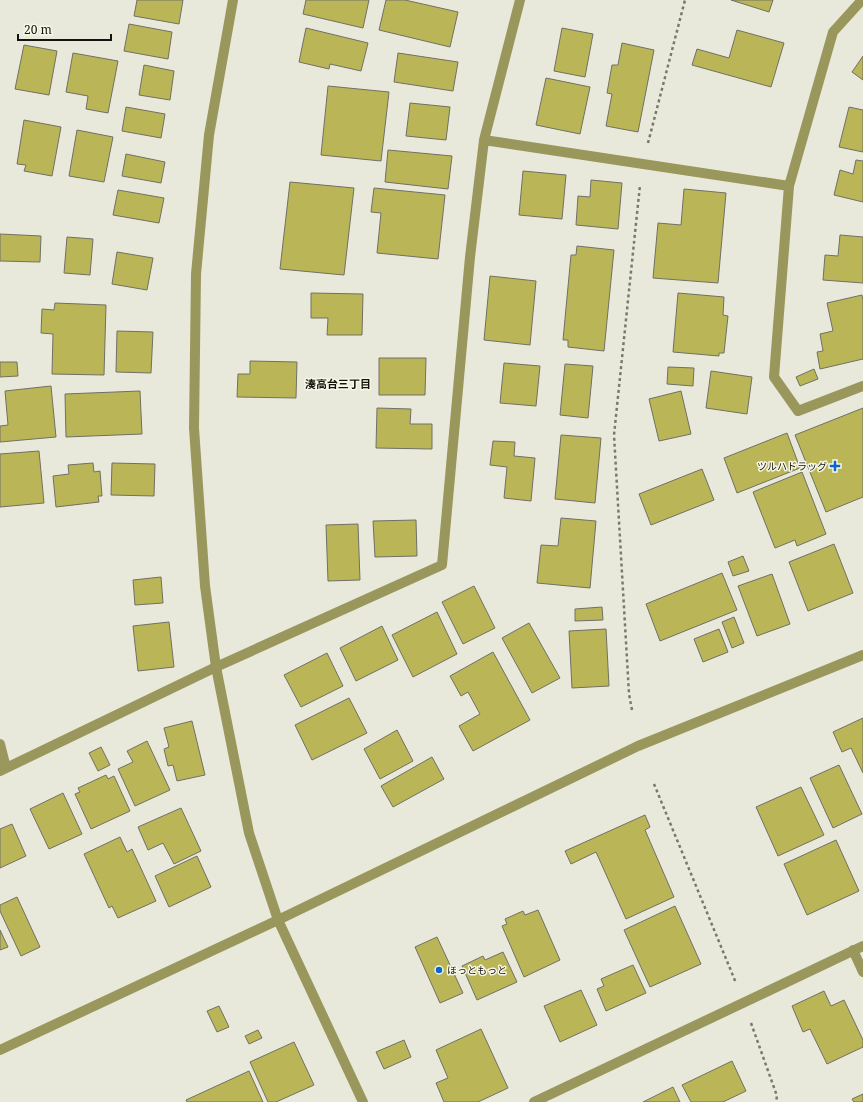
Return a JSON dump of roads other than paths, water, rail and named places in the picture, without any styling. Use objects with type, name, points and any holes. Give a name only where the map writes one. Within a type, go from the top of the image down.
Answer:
[{"type":"street","points":[[233,0],[209,135],[196,274],[194,428],[205,586],[216,667],[249,833],[278,920],[363,1102]]},
{"type":"street","points":[[0,744],[3,770],[216,667],[442,565],[470,257],[484,140],[520,0]]},
{"type":"street","points":[[862,0],[833,32],[789,186],[774,377],[798,411],[863,386]]},
{"type":"street","points":[[484,140],[789,186]]},
{"type":"street","points":[[0,1050],[278,920],[638,746],[863,654]]},
{"type":"street","points":[[534,1102],[863,946]]},
{"type":"street","points":[[853,950],[863,972]]},
{"type":"place","name":"ツルハドラッグ","points":[[835,466]]},
{"type":"place","name":"ほっともっと","points":[[439,970]]},
{"type":"district","name":"湊高台三丁目","points":[[338,384]]}]
